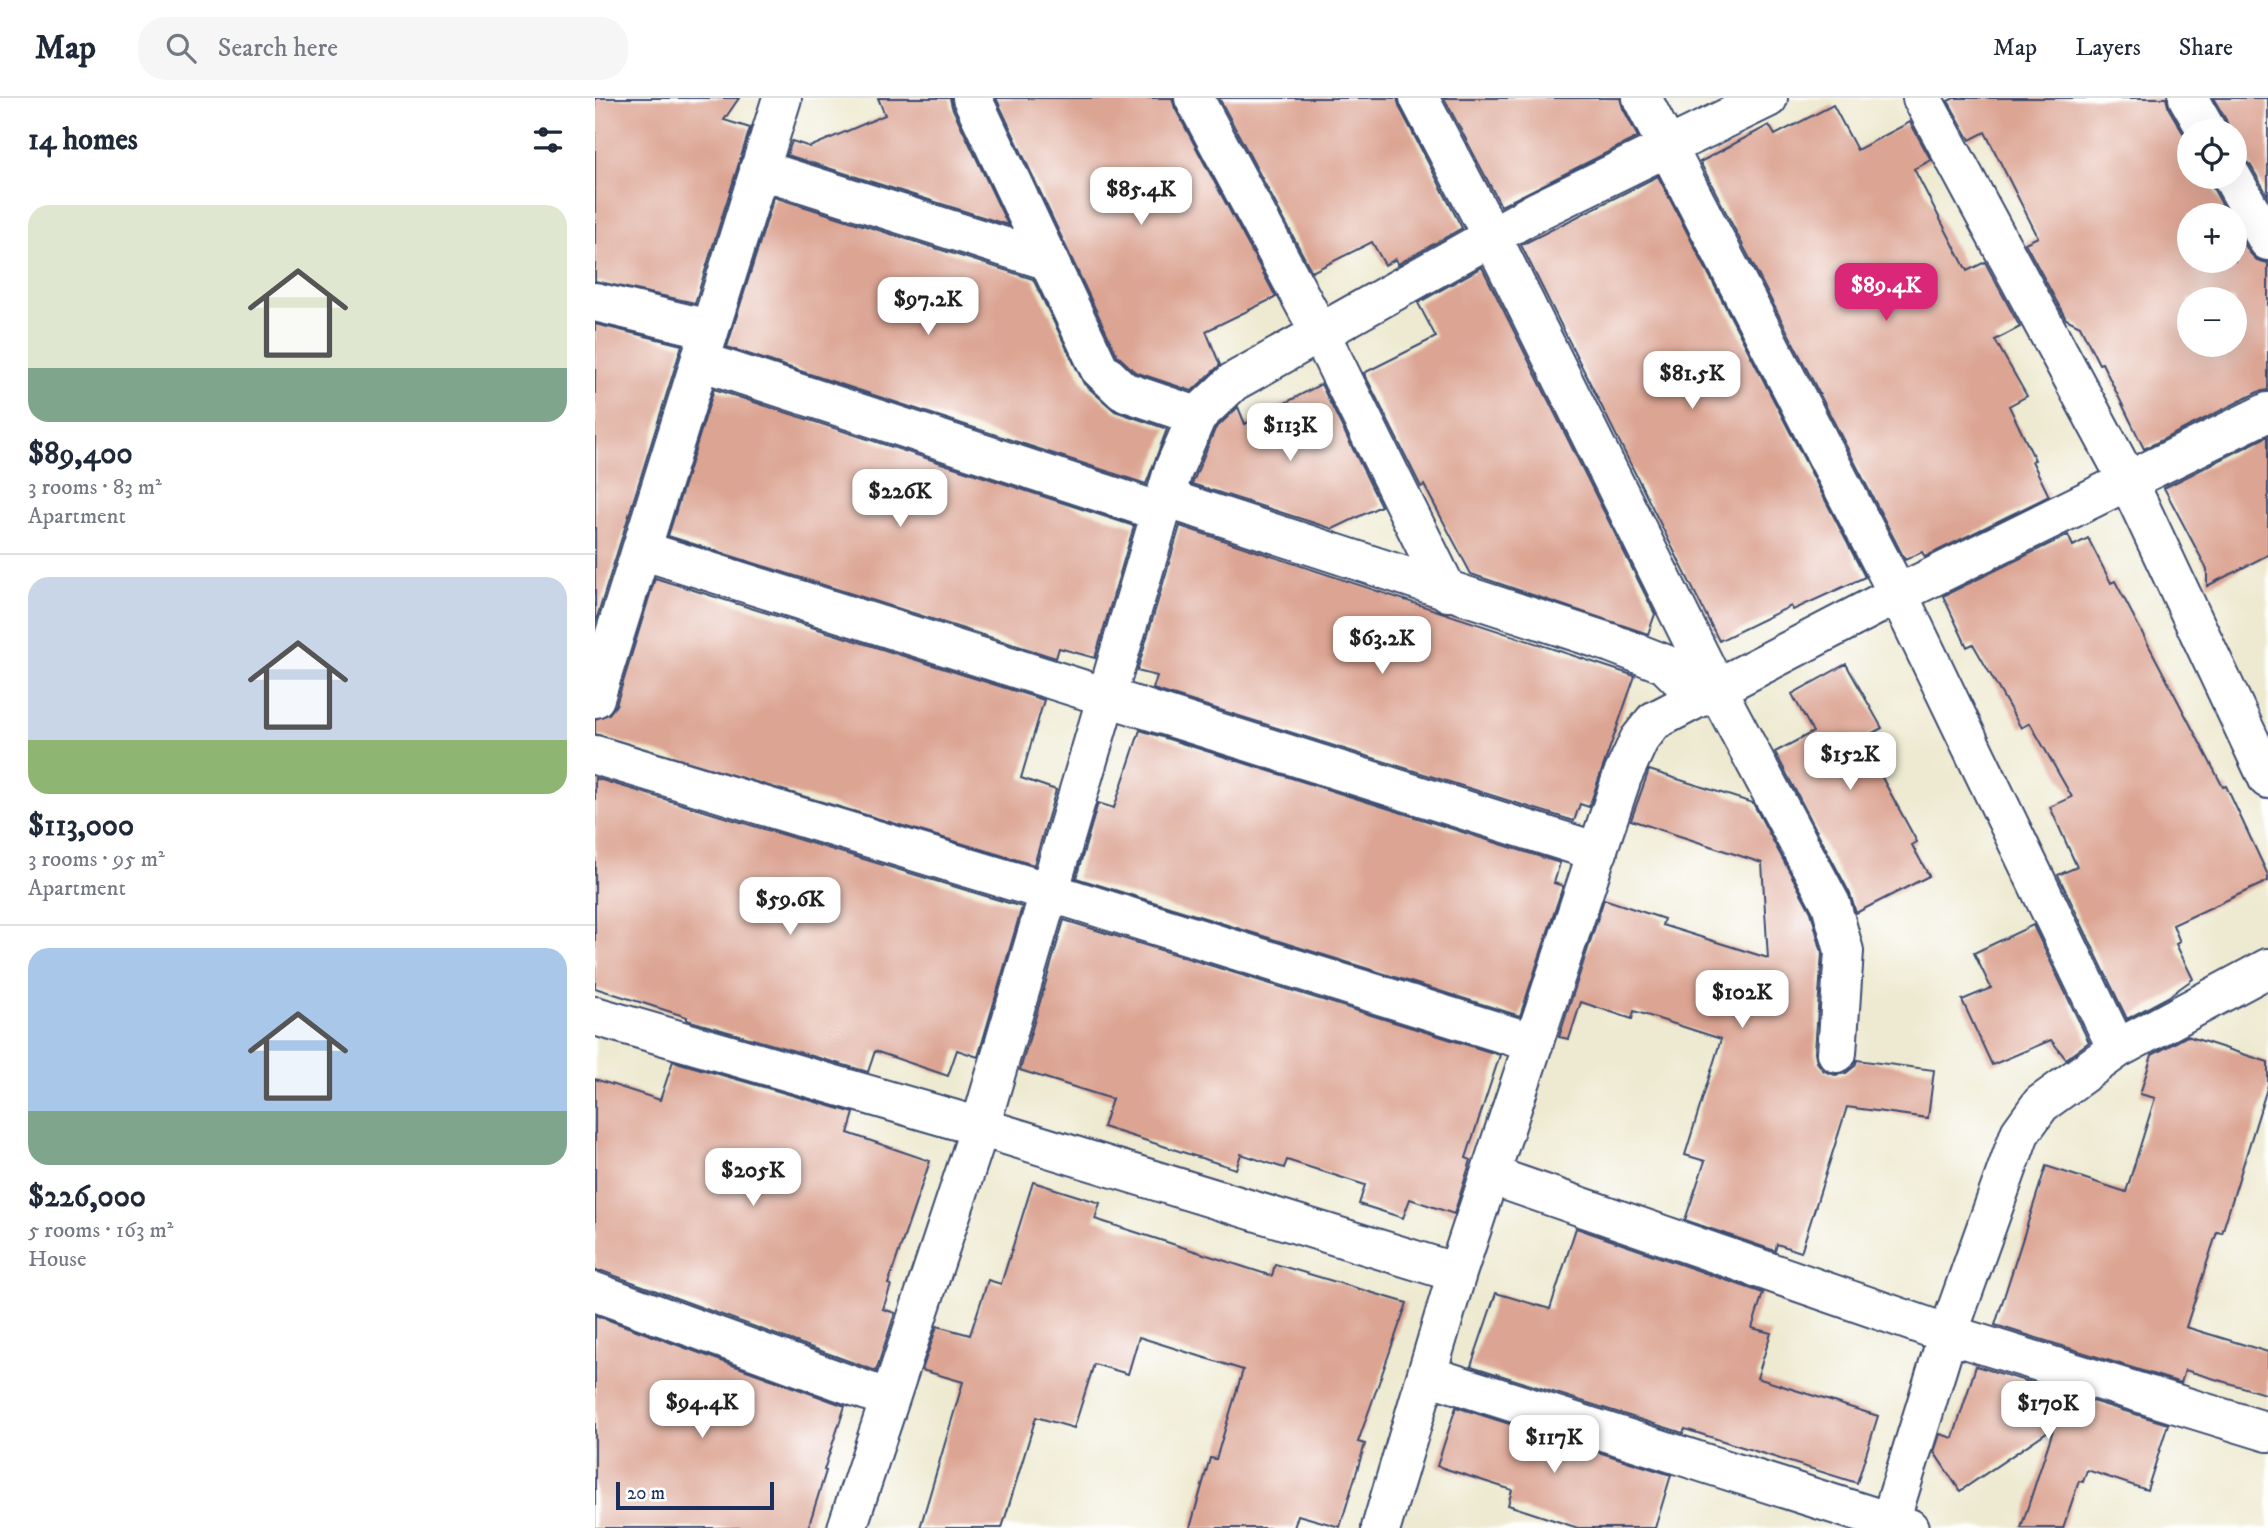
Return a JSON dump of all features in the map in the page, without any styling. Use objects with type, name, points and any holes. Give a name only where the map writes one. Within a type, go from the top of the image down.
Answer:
[{"type":"street","points":[[595,698],[782,98]]},
{"type":"street","points":[[972,98],[1100,369],[1123,391],[1197,416]]},
{"type":"street","points":[[1194,98],[1320,333],[1448,592]]},
{"type":"street","points":[[1419,98],[1492,237],[1708,694],[1831,904],[1844,951],[1837,1053]]},
{"type":"street","points":[[1641,98],[1898,594],[2117,1049]]},
{"type":"street","points":[[847,1528],[980,1127],[1173,471],[1197,416],[1233,382],[1538,211],[1767,98]]},
{"type":"street","points":[[1922,98],[2128,481],[2268,779]]},
{"type":"street","points":[[2188,98],[2200,119]]},
{"type":"street","points":[[759,169],[1049,261]]},
{"type":"street","points":[[2239,189],[2268,241]]},
{"type":"street","points":[[595,302],[705,345],[1163,505],[1611,643],[1665,664],[1708,694]]},
{"type":"street","points":[[1381,1528],[1457,1273],[1622,777],[1639,740],[1654,721],[1898,594],[2268,412]]},
{"type":"street","points":[[641,550],[1598,852]]},
{"type":"street","points":[[595,755],[1049,891],[1534,1044]]},
{"type":"street","points":[[1427,1375],[1896,1526],[1948,1334],[2020,1133],[2041,1104],[2117,1049],[2268,968]]},
{"type":"street","points":[[595,1016],[980,1127],[1457,1273]]},
{"type":"street","points":[[1490,1175],[1948,1334],[2268,1432]]},
{"type":"street","points":[[595,1292],[890,1399]]},
{"type":"building","points":[[595,98],[739,98],[724,120],[750,128],[695,303],[595,281]]},
{"type":"building","points":[[878,98],[950,98],[1008,225],[787,155],[792,141],[810,147],[885,115]]},
{"type":"building","points":[[996,98],[1172,98],[1276,297],[1206,331],[1220,365],[1192,391],[1135,372],[1117,355]]},
{"type":"building","points":[[1219,98],[1397,98],[1462,228],[1398,264],[1396,259],[1385,265],[1372,242],[1312,272]]},
{"type":"building","points":[[1444,98],[1620,98],[1638,137],[1501,206]]},
{"type":"building","points":[[1954,98],[2166,98],[2177,123],[2177,189],[2214,189],[2221,203],[2177,203],[2177,273],[2247,273],[2247,248],[2257,260],[2268,263],[2268,390],[2258,392],[2144,449],[2102,363],[2099,364],[2080,326],[2066,319],[2025,243],[2038,237],[1985,132],[1970,140],[1948,101]]},
{"type":"building","points":[[2213,98],[2268,98],[2268,196],[2247,162],[2247,119],[2225,119]]},
{"type":"building","points":[[1833,105],[1857,150],[1910,122],[1931,160],[1914,169],[1967,271],[1985,262],[2020,327],[1995,340],[2027,396],[2009,406],[2049,496],[1925,557],[1922,552],[1905,560],[1700,162],[1769,125],[1775,135]]},
{"type":"building","points":[[1658,176],[1865,577],[1793,610],[1791,606],[1719,641],[1521,245]]},
{"type":"building","points":[[774,197],[1033,279],[1084,384],[1115,411],[1167,429],[1146,484],[727,347]]},
{"type":"building","points":[[1482,267],[1655,614],[1648,634],[1471,574],[1424,485],[1421,487],[1364,373],[1436,337],[1418,303]]},
{"type":"building","points":[[595,324],[682,345],[595,624]]},
{"type":"building","points":[[1321,384],[1381,506],[1333,529],[1192,484],[1215,429],[1238,407],[1245,424]]},
{"type":"building","points":[[714,389],[1134,526],[1095,658],[1059,648],[1056,658],[668,536]]},
{"type":"building","points":[[2268,436],[2268,555],[2207,586],[2207,569],[2164,488]]},
{"type":"building","points":[[1180,526],[1635,676],[1589,807],[1580,804],[1574,821],[1153,689],[1157,676],[1137,671]]},
{"type":"building","points":[[2068,535],[2073,546],[2088,538],[2111,583],[2115,581],[2223,787],[2226,786],[2268,875],[2268,881],[2173,925],[2180,942],[2176,944],[2193,979],[2168,997],[2127,1019],[2058,875],[2077,867],[2050,807],[2072,797],[2030,723],[2021,728],[1973,644],[1967,647],[1943,596]]},
{"type":"building","points":[[655,578],[1044,700],[1021,778],[1056,790],[1034,865],[595,734],[595,719],[609,714],[616,705]]},
{"type":"building","points":[[1846,664],[1882,728],[1861,739],[1917,842],[1912,845],[1929,876],[1856,913],[1850,894],[1775,752],[1813,732],[1792,694]]},
{"type":"building","points":[[1140,730],[1560,863],[1554,883],[1563,886],[1520,1016],[1076,878],[1098,803],[1114,808]]},
{"type":"building","points":[[1649,770],[1753,803],[1811,912],[1822,953],[1815,1052],[1817,1062],[1824,1071],[1835,1075],[1846,1073],[1855,1066],[1857,1060],[1934,1070],[1928,1118],[1847,1107],[1801,1252],[1777,1244],[1775,1251],[1685,1220],[1705,1161],[1685,1155],[1721,1039],[1634,1011],[1632,1019],[1581,1002],[1569,1039],[1559,1037],[1604,899],[1664,919],[1662,925],[1768,958],[1762,863],[1631,820]]},
{"type":"building","points":[[595,778],[1022,907],[978,1057],[957,1050],[948,1076],[875,1051],[868,1072],[687,1020],[687,1017],[595,988]]},
{"type":"building","points":[[1064,920],[1500,1055],[1466,1158],[1471,1160],[1454,1214],[1410,1199],[1403,1218],[1359,1204],[1365,1185],[1287,1160],[1284,1168],[1241,1154],[1236,1169],[1103,1127],[1112,1099],[1020,1070]]},
{"type":"building","points":[[2033,925],[2089,1042],[2066,1059],[2051,1040],[1992,1065],[1962,1000],[1991,988],[1974,953]]},
{"type":"building","points":[[2187,1036],[2268,1062],[2268,1085],[2222,1233],[2217,1232],[2186,1327],[2268,1352],[2268,1395],[2185,1370],[2181,1383],[1995,1325],[2046,1166],[2126,1192],[2155,1098],[2140,1094],[2152,1055]]},
{"type":"building","points":[[673,1061],[854,1113],[848,1133],[930,1161],[888,1284],[891,1285],[883,1309],[895,1313],[876,1371],[602,1271],[595,1271],[595,1079],[660,1100]]},
{"type":"building","points":[[1033,1182],[1100,1203],[1095,1219],[1272,1276],[1275,1264],[1407,1303],[1358,1442],[1365,1444],[1340,1527],[1298,1515],[1294,1528],[1190,1528],[1210,1458],[1216,1459],[1243,1370],[1139,1337],[1128,1374],[1094,1364],[1074,1428],[1036,1417],[1002,1528],[920,1528],[963,1382],[922,1370],[937,1326],[970,1335],[988,1280],[1001,1284]]},
{"type":"building","points":[[1576,1228],[1763,1293],[1752,1328],[1771,1333],[1757,1378],[1878,1416],[1857,1483],[1685,1429],[1683,1433],[1471,1366],[1496,1293],[1550,1309]]},
{"type":"building","points":[[595,1315],[845,1406],[808,1528],[595,1528]]},
{"type":"building","points":[[1976,1366],[2168,1424],[2147,1490],[2087,1470],[2083,1482],[2079,1481],[2063,1528],[2021,1528],[2054,1427],[1960,1491],[1934,1452],[1940,1434],[1953,1438]]},
{"type":"building","points":[[1456,1407],[1671,1475],[1655,1528],[1578,1528],[1508,1505],[1512,1490],[1437,1466]]}]
